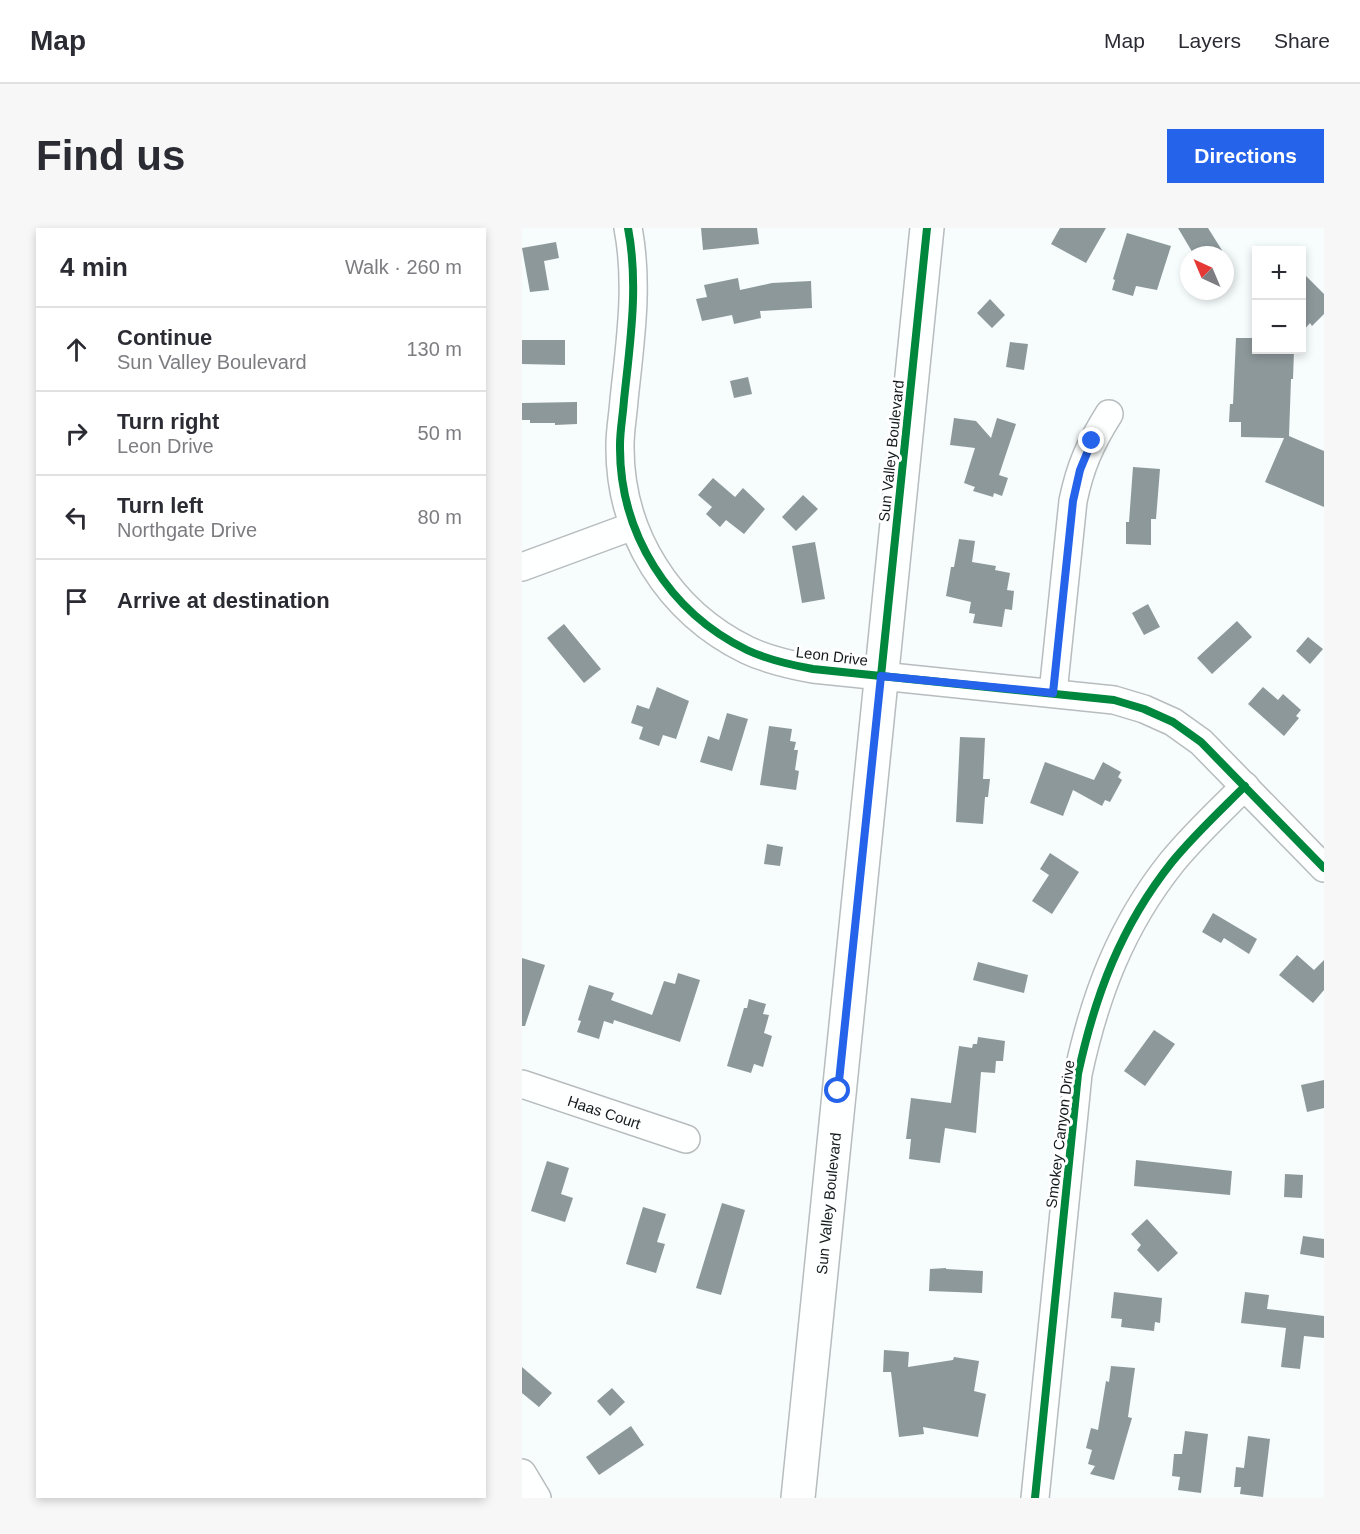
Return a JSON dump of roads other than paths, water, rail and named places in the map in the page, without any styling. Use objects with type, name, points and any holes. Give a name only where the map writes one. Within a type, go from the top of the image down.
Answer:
[{"type":"main road","name":"Sun Valley Boulevard","points":[[798,1498],[927,228]]},
{"type":"street","name":"Leon Drive","points":[[628,228],[632,249],[634,292],[620,445],[622,479],[633,526],[646,555],[665,585],[690,611],[716,633],[748,651],[781,663],[813,669],[1114,700],[1144,709],[1173,722],[1201,742],[1324,868]]},
{"type":"street","points":[[1053,693],[1073,501],[1084,460],[1092,441],[1109,414]]},
{"type":"street","points":[[522,567],[633,526]]},
{"type":"street","name":"Smokey Canyon Drive","points":[[1035,1498],[1078,1074],[1088,1027],[1102,984],[1143,902],[1172,862],[1205,825],[1245,786]]},
{"type":"street","name":"Haas Court","points":[[522,1084],[686,1139]]},
{"type":"street","points":[[522,1473],[537,1498]]}]
